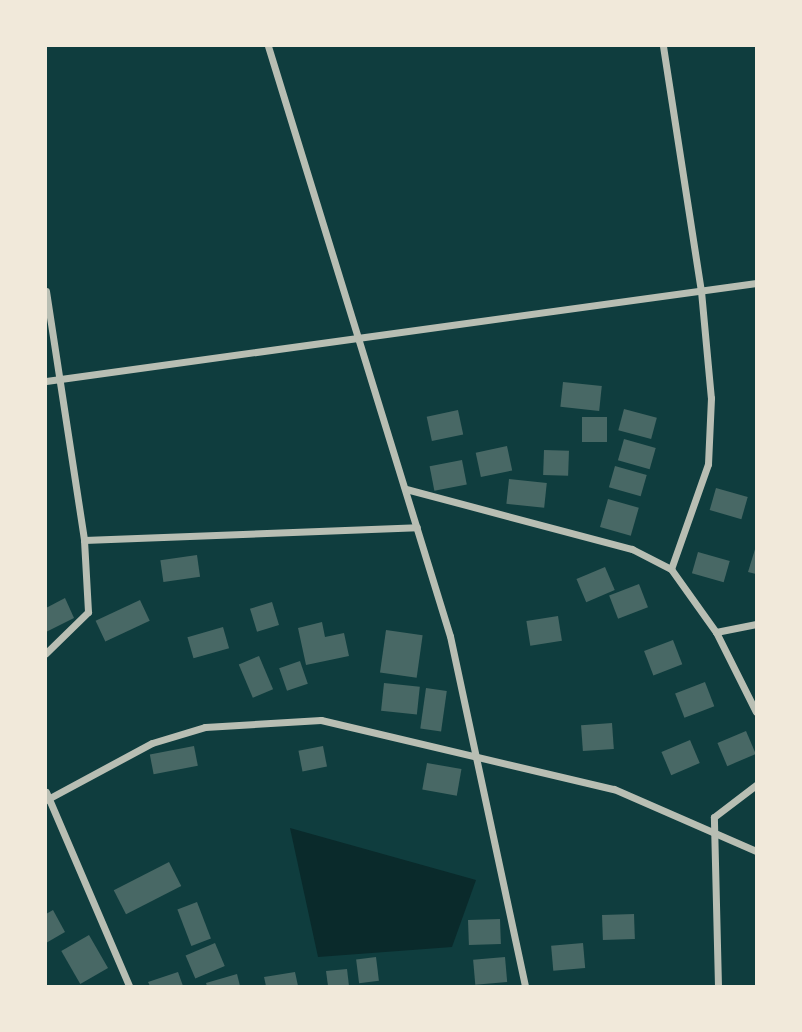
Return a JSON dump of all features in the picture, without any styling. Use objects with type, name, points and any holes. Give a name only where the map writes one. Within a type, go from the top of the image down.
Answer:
[{"type":"street","points":[[268,46],[417,527],[479,757],[525,986]]},
{"type":"street","points":[[663,46],[701,291],[711,397],[708,464],[671,569]]},
{"type":"street","points":[[46,381],[757,283]]},
{"type":"street","points":[[46,291],[84,540],[88,612],[46,653]]},
{"type":"street","points":[[406,488],[632,549],[671,569],[716,632],[757,712]]},
{"type":"street","points":[[84,540],[417,527]]},
{"type":"street","points":[[716,632],[757,624]]},
{"type":"street","points":[[129,986],[47,797],[152,743],[205,727],[321,720],[614,789],[665,808],[712,833],[757,851]]},
{"type":"street","points":[[718,986],[712,833],[714,817],[757,785]]},
{"type":"water","points":[[290,828],[476,880],[452,947],[318,957]]},
{"type":"building","points":[[563,382],[602,386],[599,411],[560,407]]},
{"type":"building","points":[[624,409],[657,418],[651,439],[618,430]]},
{"type":"building","points":[[458,410],[463,434],[432,441],[427,417]]},
{"type":"building","points":[[582,417],[607,417],[607,442],[582,442]]},
{"type":"building","points":[[624,439],[656,448],[650,469],[618,460]]},
{"type":"building","points":[[507,446],[512,470],[481,477],[476,453]]},
{"type":"building","points":[[544,450],[569,451],[568,476],[543,475]]},
{"type":"building","points":[[462,460],[467,485],[434,491],[430,466]]},
{"type":"building","points":[[615,466],[647,475],[641,496],[609,487]]},
{"type":"building","points":[[509,479],[547,483],[544,508],[506,504]]},
{"type":"building","points":[[716,488],[748,497],[741,519],[710,510]]},
{"type":"building","points":[[608,499],[639,508],[631,536],[600,527]]},
{"type":"building","points":[[756,546],[756,574],[748,572]]},
{"type":"building","points":[[698,552],[730,561],[724,582],[692,573]]},
{"type":"building","points":[[197,555],[200,577],[163,582],[160,560]]},
{"type":"building","points":[[605,567],[615,590],[586,602],[576,579]]},
{"type":"building","points":[[639,584],[648,607],[618,619],[609,595]]},
{"type":"building","points":[[65,598],[74,618],[46,632],[46,608]]},
{"type":"building","points":[[140,600],[150,621],[105,642],[96,621]]},
{"type":"building","points":[[272,602],[279,625],[257,632],[250,609]]},
{"type":"building","points":[[558,616],[562,641],[530,646],[526,621]]},
{"type":"building","points":[[322,622],[325,637],[344,633],[349,656],[306,665],[298,628]]},
{"type":"building","points":[[223,627],[229,648],[193,658],[187,637]]},
{"type":"building","points":[[386,630],[423,635],[417,678],[380,673]]},
{"type":"building","points":[[673,640],[682,664],[653,675],[644,651]]},
{"type":"building","points":[[259,656],[273,689],[253,698],[239,665]]},
{"type":"building","points":[[300,661],[308,684],[287,691],[279,668]]},
{"type":"building","points":[[705,682],[714,706],[684,718],[675,693]]},
{"type":"building","points":[[384,683],[420,687],[417,715],[381,711]]},
{"type":"building","points":[[426,688],[447,691],[441,732],[420,729]]},
{"type":"building","points":[[612,723],[614,749],[583,751],[581,725]]},
{"type":"building","points":[[746,731],[756,754],[727,766],[717,743]]},
{"type":"building","points":[[690,740],[700,763],[671,775],[661,752]]},
{"type":"building","points":[[194,746],[198,766],[154,774],[150,755]]},
{"type":"building","points":[[323,746],[327,767],[302,771],[298,751]]},
{"type":"building","points":[[427,763],[461,769],[457,796],[422,790]]},
{"type":"building","points":[[169,862],[181,886],[126,914],[114,890]]},
{"type":"building","points":[[197,902],[211,938],[191,946],[177,910]]},
{"type":"building","points":[[53,910],[65,932],[46,943],[46,914]]},
{"type":"building","points":[[634,914],[635,939],[603,940],[602,915]]},
{"type":"building","points":[[500,919],[501,944],[469,945],[468,920]]},
{"type":"building","points":[[89,935],[108,968],[80,984],[61,951]]},
{"type":"building","points":[[215,943],[225,966],[195,979],[186,956]]},
{"type":"building","points":[[583,943],[585,968],[553,971],[551,946]]},
{"type":"building","points":[[376,957],[379,981],[359,983],[356,959]]},
{"type":"building","points":[[505,957],[507,982],[475,985],[473,960]]},
{"type":"building","points":[[347,969],[349,986],[328,986],[326,971]]},
{"type":"building","points":[[178,972],[183,986],[150,986],[148,982]]},
{"type":"building","points":[[295,972],[298,986],[266,986],[264,977]]},
{"type":"building","points":[[237,974],[240,986],[207,986],[206,983]]}]
